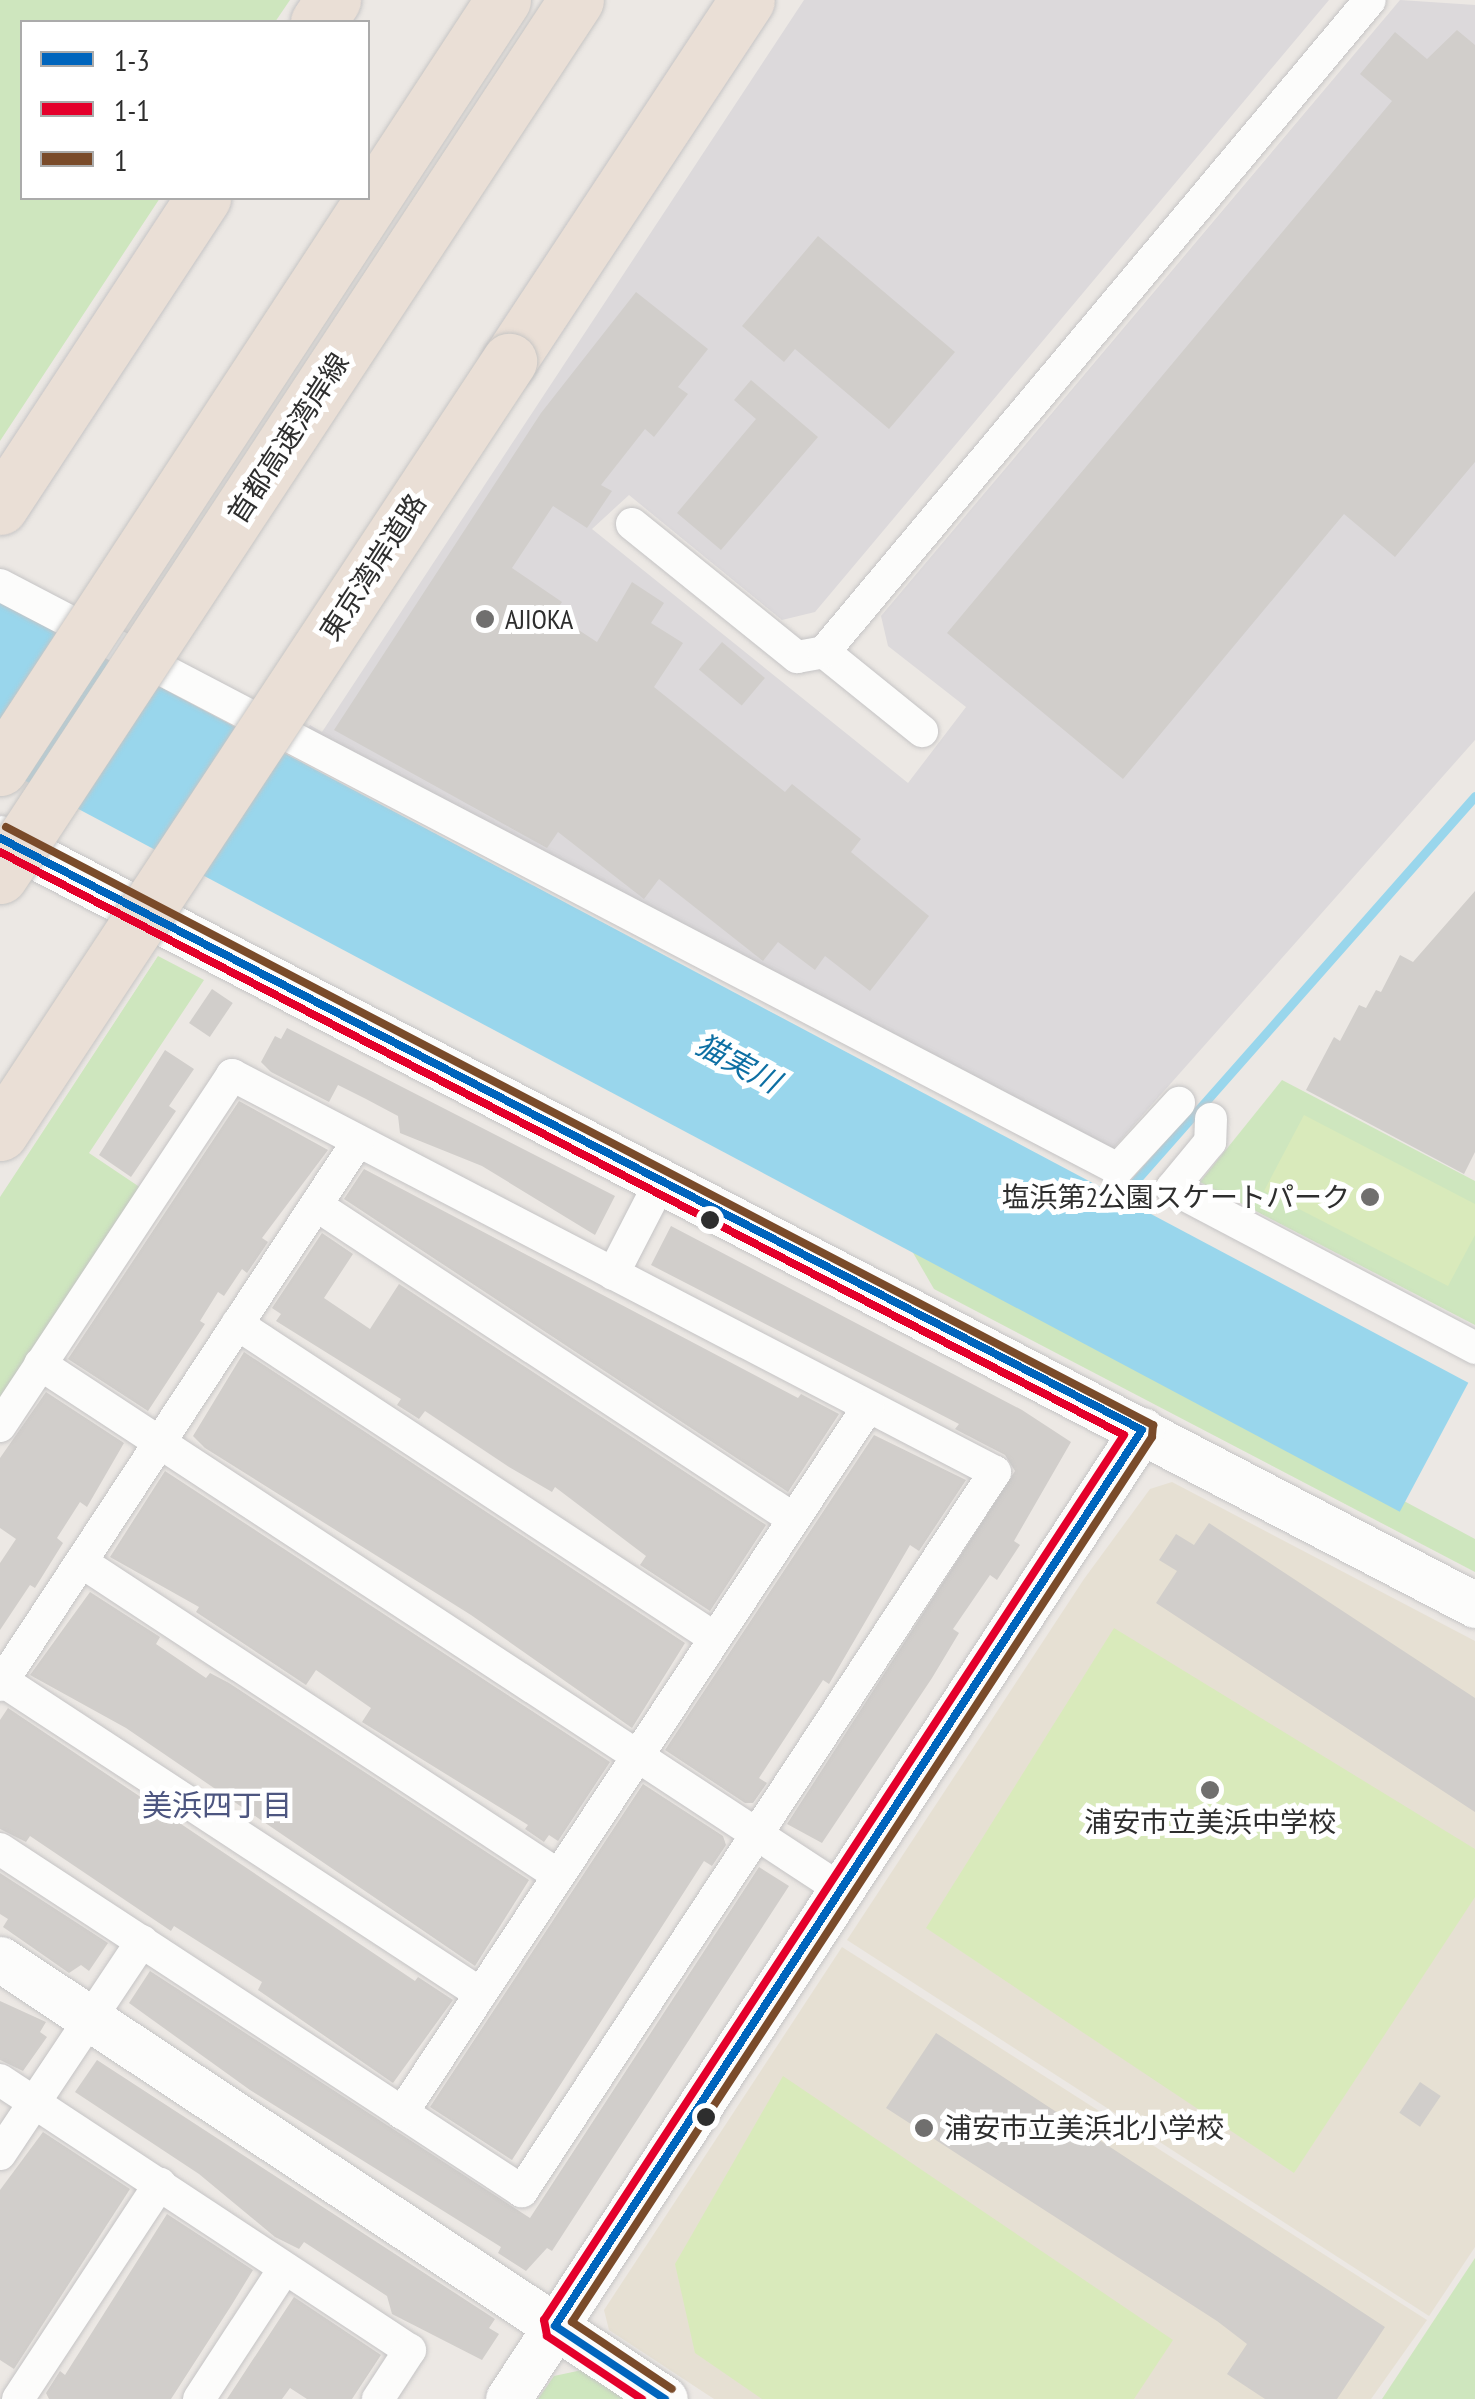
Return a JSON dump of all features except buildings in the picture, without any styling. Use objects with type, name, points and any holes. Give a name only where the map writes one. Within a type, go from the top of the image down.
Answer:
[{"type":"highway","points":[[0,768],[504,0]]},
{"type":"highway","name":"首都高速湾岸線","points":[[0,876],[576,0]]},
{"type":"highway","name":"東京湾岸道路","points":[[0,1134],[747,0]]},
{"type":"highway","points":[[0,506],[189,219]]},
{"type":"street","points":[[632,524],[797,657],[824,652],[1370,0]]},
{"type":"street","points":[[0,585],[1118,1169],[1179,1103]]},
{"type":"street","points":[[824,652],[922,731]]},
{"type":"street","points":[[0,838],[1475,1605]]},
{"type":"street","points":[[0,1426],[232,1075],[994,1472],[760,1838],[522,2191],[0,1849]]},
{"type":"street","points":[[1211,1119],[1210,1142],[1172,1188],[1475,1348]]},
{"type":"street","points":[[358,1141],[2,1683],[481,1994]]},
{"type":"street","points":[[613,1274],[661,1182]]},
{"type":"street","points":[[316,1205],[792,1518]]},
{"type":"street","points":[[237,1324],[714,1637]]},
{"type":"street","points":[[40,1364],[840,1888]]},
{"type":"street","points":[[402,2113],[868,1407]]},
{"type":"street","points":[[508,2399],[1142,1430]]},
{"type":"street","points":[[83,1562],[558,1875]]},
{"type":"street","points":[[0,2154],[142,1941]]},
{"type":"street","points":[[0,1959],[666,2399]]},
{"type":"street","points":[[0,2080],[410,2350],[378,2399]]},
{"type":"street","points":[[18,2399],[160,2184]]},
{"type":"street","points":[[198,2399],[284,2269]]},
{"type":"shaded area","points":[[804,0],[1329,0],[815,612],[782,620],[629,495],[592,529],[908,783],[966,707],[888,646],[881,616],[1400,0],[1475,5],[1475,740],[1110,1152],[306,732],[310,725],[322,732]]},
{"type":"shaded area","name":"浦安市立美浜中学校","points":[[1172,1482],[1475,1641],[1475,2247],[1429,2316],[847,1940],[1084,1579],[1150,1489]]},
{"type":"shaded area","name":"浦安市立美浜北小学校","points":[[842,1947],[1427,2320],[1371,2399],[714,2399],[609,2330],[604,2310]]},
{"type":"green space","points":[[0,0],[290,0],[276,20],[20,20],[20,200],[159,200],[0,441]]},
{"type":"green space","points":[[158,956],[204,980],[89,1153],[144,1190],[0,1406],[0,1197]]},
{"type":"green space","points":[[1282,1080],[1475,1181],[1475,1325],[1200,1182]]},
{"type":"green space","name":"塩浜第2公園スケートパーク","points":[[1304,1115],[1475,1204],[1475,1235],[1448,1286],[1264,1191]]},
{"type":"green space","points":[[901,1232],[1475,1539],[1475,1572],[934,1289]]},
{"type":"green space","points":[[1114,1628],[1475,1849],[1475,1897],[1294,2173],[926,1928]]},
{"type":"green space","points":[[783,2076],[1173,2340],[1134,2399],[762,2399],[695,2353],[675,2264]]},
{"type":"green space","points":[[1475,2258],[1475,2399],[1382,2399]]},
{"type":"green space","points":[[582,2370],[627,2399],[538,2399],[554,2376]]},
{"type":"water","name":"猫実川","points":[[0,602],[1468,1383],[1400,1512],[0,767]]},
{"type":"waterway","points":[[1123,1195],[1475,796]]},
{"type":"transit line","name":"1","points":[[6,827],[1153,1425],[1152,1437],[572,2322],[672,2389]]},
{"type":"transit line","name":"1-3","points":[[0,838],[1142,1430],[555,2326],[665,2399]]},
{"type":"transit line","name":"1-1","points":[[0,852],[1124,1435],[544,2320],[547,2336],[642,2399]]},
{"type":"place","name":"AJIOKA","points":[[485,619]]},
{"type":"place","name":"塩浜第2公園スケートパーク","points":[[1370,1197]]},
{"type":"place","name":"浦安市立美浜中学校","points":[[1210,1790]]},
{"type":"place","name":"浦安市立美浜北小学校","points":[[924,2128]]},
{"type":"district","name":"美浜四丁目","points":[[217,1805]]}]
